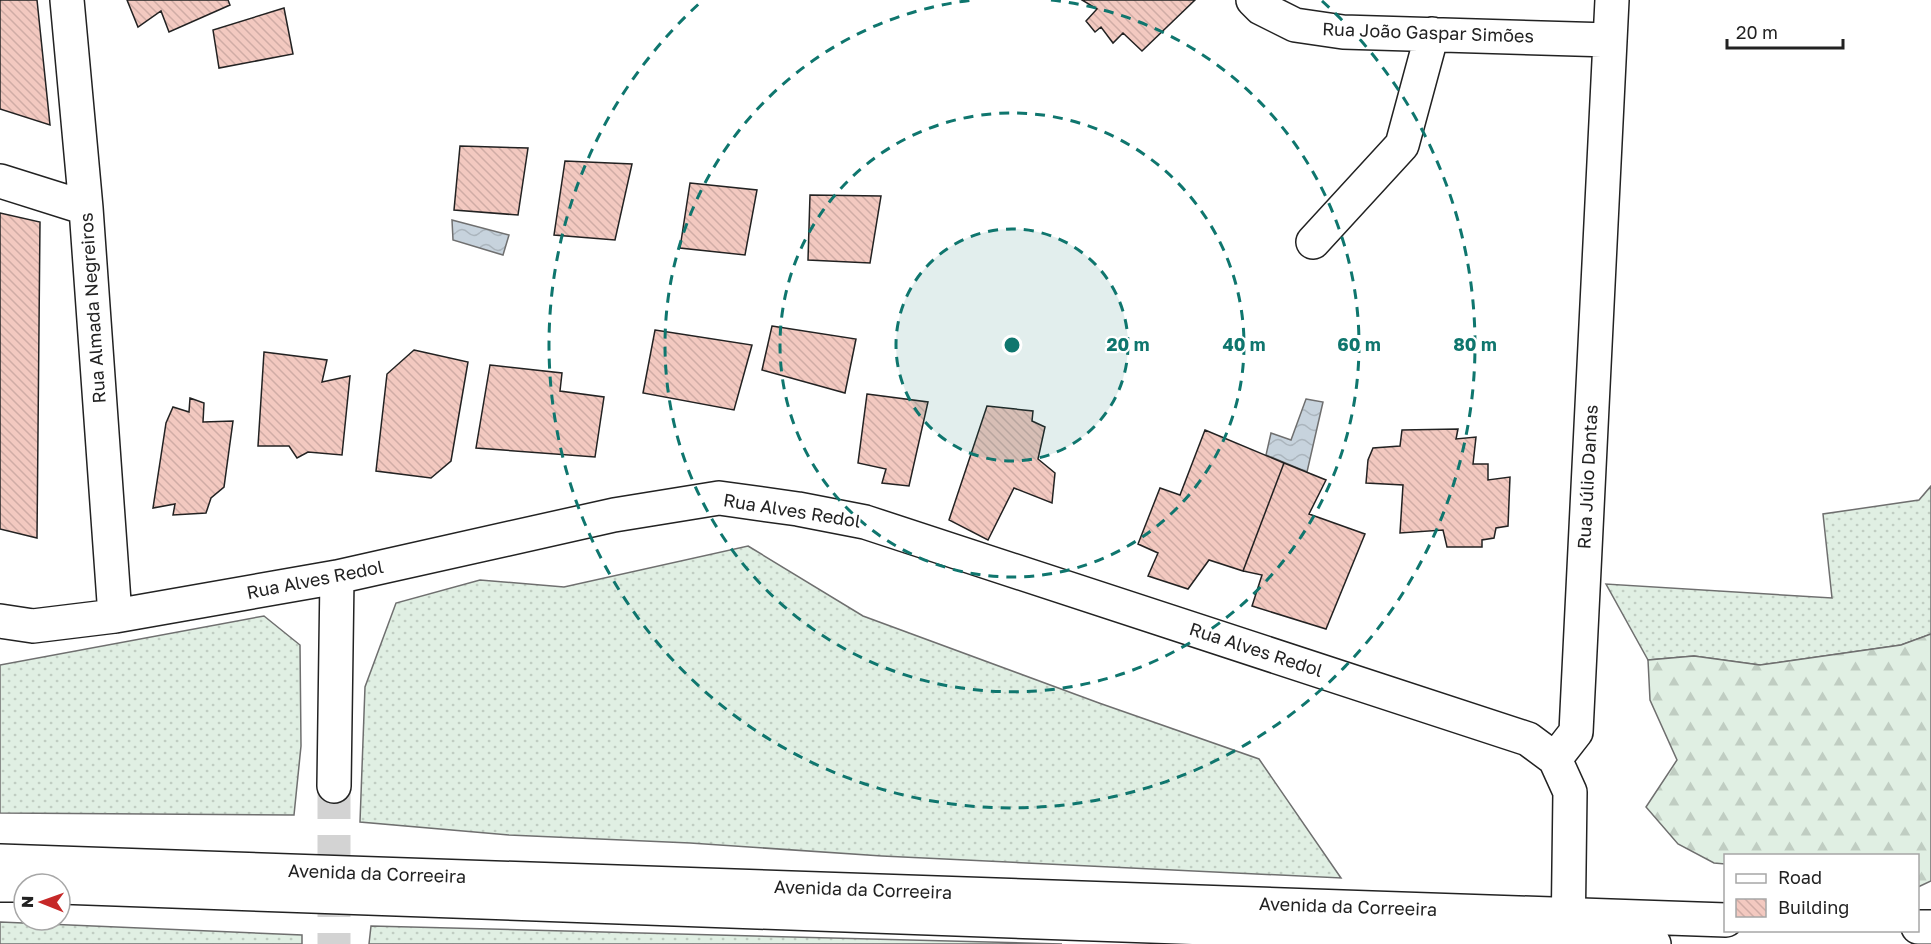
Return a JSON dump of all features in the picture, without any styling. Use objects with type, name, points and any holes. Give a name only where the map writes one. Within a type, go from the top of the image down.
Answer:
[{"type":"street","name":"Rua Almada Negreiros","points":[[67,0],[86,207],[115,616]]},
{"type":"street","name":"Rua João Gaspar Simões","points":[[1253,0],[1261,8],[1295,25],[1343,32],[1610,39]]},
{"type":"street","name":"Rua Júlio Dantas","points":[[1555,759],[1576,732],[1612,0]]},
{"type":"street","points":[[1313,242],[1402,145],[1432,34]]},
{"type":"street","points":[[0,181],[86,207]]},
{"type":"street","name":"Rua Alves Redol","points":[[0,621],[33,626],[115,616],[337,577],[614,515],[719,498],[798,509],[865,522],[1517,735],[1528,739],[1555,759]]},
{"type":"street","points":[[334,786],[337,577]]},
{"type":"street","points":[[1555,759],[1570,792],[1568,933]]},
{"type":"street","name":"Avenida da Correeira","points":[[0,861],[1568,933],[1654,944]]},
{"type":"street","name":"Avenida da Correeira","points":[[72,887],[1568,933],[1724,920]]},
{"type":"green space","points":[[1931,486],[1931,634],[1901,645],[1760,665],[1694,656],[1648,660],[1606,584],[1832,598],[1823,514],[1919,500]]},
{"type":"green space","points":[[748,546],[863,616],[1259,759],[1341,878],[509,835],[360,822],[365,687],[396,603],[480,580],[564,587]]},
{"type":"green space","points":[[264,616],[300,645],[301,746],[294,815],[0,813],[0,665]]},
{"type":"green space","points":[[1931,634],[1931,881],[1919,887],[1919,854],[1724,854],[1724,864],[1714,863],[1678,844],[1646,807],[1677,760],[1650,700],[1648,660],[1694,656],[1760,665],[1901,645]]},
{"type":"green space","points":[[0,922],[12,923],[12,932],[72,932],[72,925],[302,935],[302,944],[0,944]]},
{"type":"green space","points":[[371,926],[1062,944],[369,944]]},
{"type":"water","points":[[452,220],[509,235],[503,255],[453,240]]},
{"type":"water","points":[[1306,399],[1323,402],[1307,472],[1266,455],[1271,433],[1291,440]]},
{"type":"building","points":[[0,0],[37,0],[50,125],[0,109]]},
{"type":"building","points":[[127,0],[228,0],[230,5],[169,32],[161,11],[138,27]]},
{"type":"building","points":[[1082,0],[1195,0],[1142,51],[1123,33],[1113,43],[1101,27],[1095,32],[1086,21],[1097,9]]},
{"type":"building","points":[[284,8],[293,54],[219,68],[213,30]]},
{"type":"building","points":[[460,146],[528,148],[518,215],[454,210]]},
{"type":"building","points":[[565,161],[632,164],[615,240],[554,235]]},
{"type":"building","points":[[690,183],[757,190],[745,255],[680,248]]},
{"type":"building","points":[[810,195],[881,196],[870,263],[808,260]]},
{"type":"building","points":[[0,213],[40,222],[37,538],[0,529]]},
{"type":"building","points":[[772,326],[856,339],[845,393],[762,370]]},
{"type":"building","points":[[655,330],[752,345],[734,410],[643,393]]},
{"type":"building","points":[[414,350],[468,362],[451,461],[431,478],[376,471],[387,374]]},
{"type":"building","points":[[264,352],[327,360],[322,382],[350,376],[342,455],[308,452],[297,458],[289,446],[258,446]]},
{"type":"building","points":[[490,365],[562,373],[560,391],[604,397],[595,457],[476,448]]},
{"type":"building","points":[[867,394],[928,402],[909,486],[882,483],[886,469],[858,463]]},
{"type":"building","points":[[190,398],[204,403],[203,422],[233,421],[224,487],[211,498],[206,513],[173,515],[175,504],[153,508],[166,423],[173,407],[189,412]]},
{"type":"building","points":[[987,406],[1033,411],[1032,421],[1045,427],[1038,459],[1055,473],[1052,503],[1014,488],[988,540],[949,520]]},
{"type":"building","points":[[1458,429],[1456,439],[1476,437],[1473,464],[1488,464],[1488,480],[1510,477],[1508,526],[1496,528],[1494,538],[1482,540],[1482,547],[1447,547],[1443,530],[1400,533],[1403,485],[1366,483],[1368,460],[1373,448],[1400,446],[1402,430]]},
{"type":"building","points":[[1205,430],[1284,463],[1243,571],[1209,560],[1188,589],[1148,576],[1158,553],[1138,544],[1160,488],[1180,495]]},
{"type":"building","points":[[1284,463],[1326,480],[1309,514],[1365,534],[1326,629],[1252,606],[1262,575],[1243,571]]},
{"type":"tunnel","points":[[334,786],[334,944]]}]
